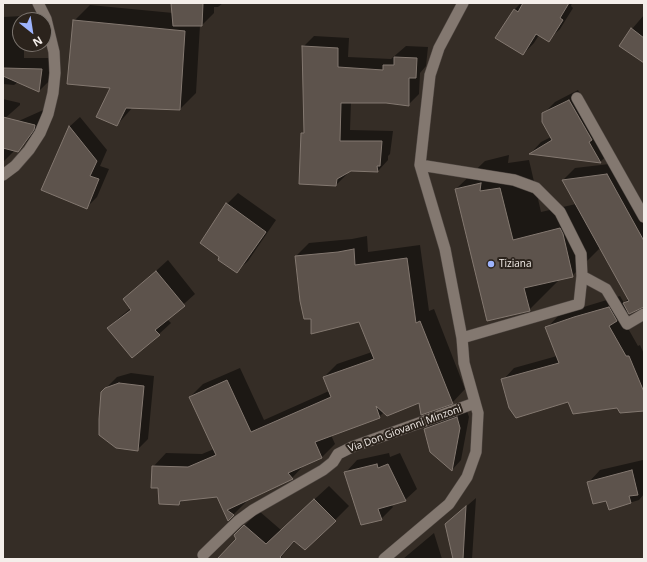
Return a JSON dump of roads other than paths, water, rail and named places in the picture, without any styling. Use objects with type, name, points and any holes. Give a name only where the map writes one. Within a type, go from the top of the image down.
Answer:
[{"type":"street","points":[[3,176],[15,166],[29,150],[40,132],[48,114],[53,93],[55,73],[54,52],[46,19],[38,3]]},
{"type":"street","name":"Via Don Giovanni Minzoni","points":[[384,559],[449,504],[467,477],[476,452],[478,413],[464,363],[462,338],[445,249],[420,165],[430,75],[439,48],[463,3]]},
{"type":"street","points":[[577,98],[644,217]]},
{"type":"street","points":[[420,165],[514,180],[536,188],[560,212],[581,254],[582,276],[579,304],[462,338]]},
{"type":"street","points":[[582,276],[606,289],[627,324],[644,314]]},
{"type":"street","name":"Via Don Giovanni Minzoni","points":[[203,555],[253,510],[324,470],[333,462],[338,454],[352,447],[475,403]]},
{"type":"place","name":"Tiziana","points":[[491,264]]}]
